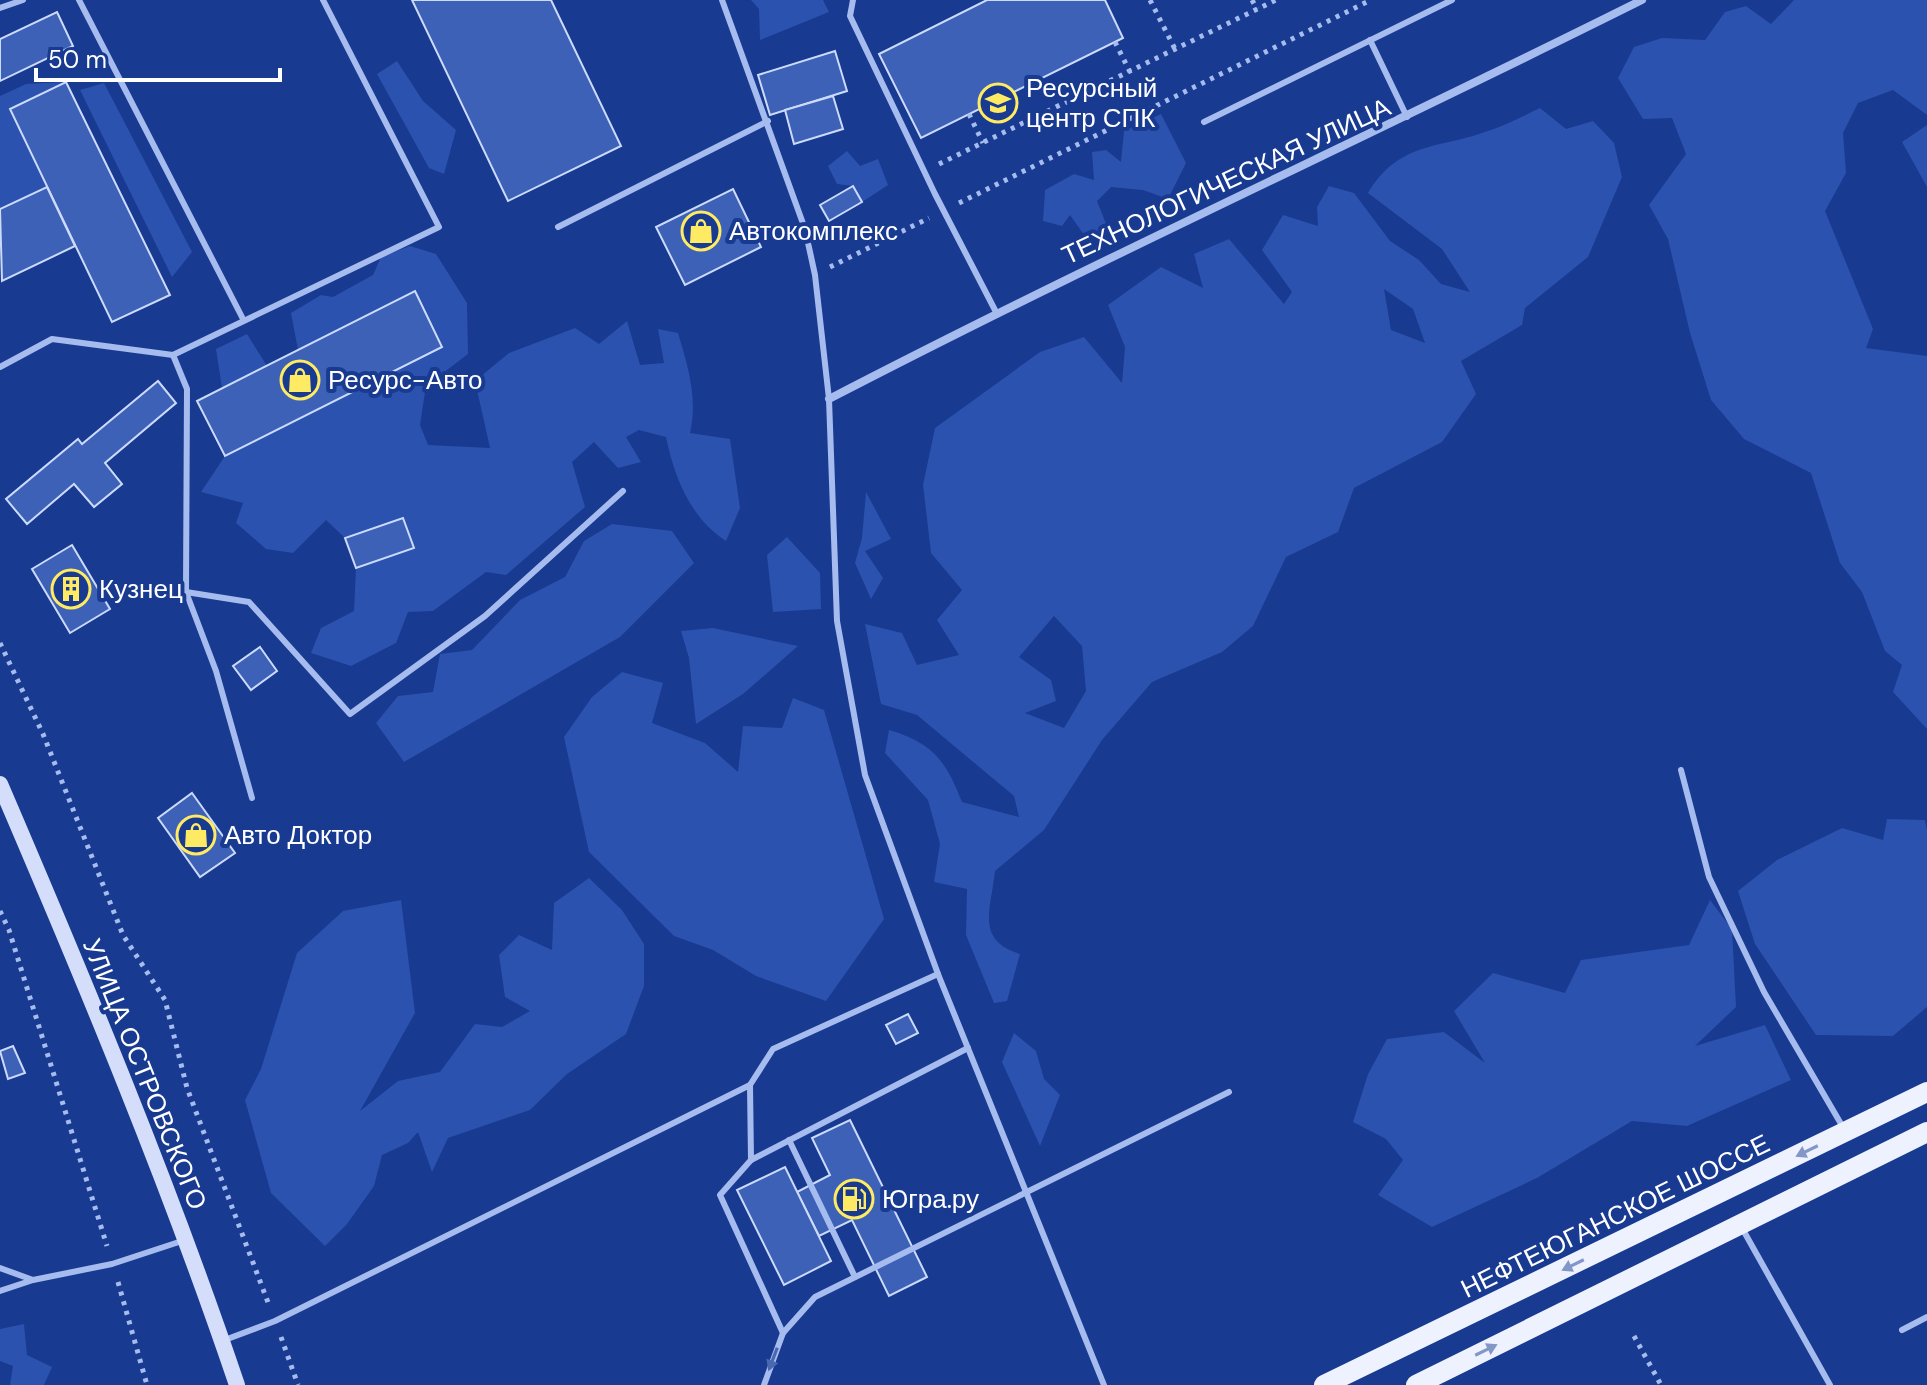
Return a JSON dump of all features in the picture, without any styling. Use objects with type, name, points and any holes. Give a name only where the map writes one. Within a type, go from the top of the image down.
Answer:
[{"type":"main road","name":"УЛИЦА ОСТРОВСКОГО","points":[[0,784],[97,1014],[186,1240],[237,1385]]},
{"type":"main road","name":"НЕФТЕЮГАНСКОЕ ШОССЕ","points":[[1324,1385],[1927,1092]]},
{"type":"main road","points":[[1416,1385],[1927,1132]]},
{"type":"street","name":"ТЕХНОЛОГИЧЕСКАЯ УЛИЦА","points":[[829,399],[996,312],[1407,117],[1642,0]]},
{"type":"lane","points":[[0,8],[23,0]]},
{"type":"lane","points":[[79,0],[243,319]]},
{"type":"lane","points":[[0,367],[52,339],[173,355],[439,227],[323,0]]},
{"type":"lane","points":[[722,0],[805,229],[815,275],[829,399],[837,621],[865,775],[938,974],[1104,1385]]},
{"type":"lane","points":[[853,0],[850,16],[943,211],[996,312]]},
{"type":"lane","points":[[1204,122],[1452,0]]},
{"type":"lane","points":[[1370,40],[1407,117]]},
{"type":"lane","points":[[558,227],[768,121]]},
{"type":"lane","points":[[173,355],[187,389],[186,592],[216,671],[252,798]]},
{"type":"lane","points":[[186,592],[249,602],[350,714],[485,616],[623,491]]},
{"type":"lane","points":[[1681,770],[1709,877],[1764,992],[1846,1132]]},
{"type":"lane","points":[[222,1341],[275,1321],[750,1085],[773,1049],[938,974]]},
{"type":"lane","points":[[783,1333],[720,1195],[751,1160],[968,1048]]},
{"type":"lane","points":[[750,1085],[751,1160]]},
{"type":"lane","points":[[764,1385],[783,1333],[815,1297],[1229,1092]]},
{"type":"lane","points":[[789,1140],[855,1277]]},
{"type":"lane","points":[[1740,1225],[1830,1385]]},
{"type":"lane","points":[[0,1291],[33,1280],[112,1264],[186,1240]]},
{"type":"lane","points":[[0,1268],[33,1280]]},
{"type":"lane","points":[[1902,1330],[1927,1317]]},
{"type":"path","points":[[1150,0],[1175,49]]},
{"type":"path","points":[[1252,0],[1257,9]]},
{"type":"path","points":[[924,172],[1276,0]]},
{"type":"path","points":[[815,275],[1371,0]]},
{"type":"path","points":[[1115,42],[1130,72]]},
{"type":"path","points":[[969,114],[983,143]]},
{"type":"path","points":[[0,643],[43,734],[123,935],[165,1000],[187,1088],[298,1385]]},
{"type":"path","points":[[0,911],[9,930],[147,1385]]},
{"type":"path","points":[[1634,1336],[1661,1385]]},
{"type":"shaded area","points":[[751,0],[823,0],[829,12],[760,40],[759,9]]},
{"type":"shaded area","points":[[1794,0],[1927,0],[1927,115],[1893,90],[1858,103],[1843,133],[1846,173],[1825,211],[1873,329],[1866,348],[1927,356],[1927,729],[1893,692],[1902,665],[1885,651],[1862,592],[1840,563],[1811,473],[1744,439],[1711,400],[1690,333],[1668,239],[1649,205],[1686,154],[1672,118],[1643,119],[1618,78],[1634,47],[1662,38],[1705,40],[1725,12],[1746,6],[1771,24]]},
{"type":"shaded area","points":[[397,61],[423,101],[456,130],[444,174],[429,168],[377,74]]},
{"type":"shaded area","points":[[66,82],[10,109],[47,187],[0,209],[0,96],[26,84]]},
{"type":"shaded area","points":[[104,83],[192,252],[172,277],[80,90]]},
{"type":"shaded area","points":[[1540,108],[1566,129],[1593,121],[1614,143],[1622,177],[1588,257],[1525,308],[1522,325],[1461,361],[1476,394],[1442,442],[1354,488],[1338,532],[1286,557],[1253,626],[1222,652],[1152,682],[1102,740],[1044,830],[995,871],[989,911],[991,932],[1006,948],[1020,954],[1007,1001],[994,1003],[966,935],[967,889],[934,882],[940,844],[928,800],[885,753],[889,730],[917,741],[936,756],[950,775],[962,802],[1019,817],[1014,796],[917,715],[881,704],[865,624],[902,633],[917,665],[959,655],[937,620],[962,590],[931,553],[923,485],[935,428],[1040,352],[1084,337],[1122,383],[1125,347],[1108,305],[1161,267],[1203,288],[1194,254],[1229,239],[1284,304],[1292,292],[1262,250],[1283,215],[1318,226],[1317,207],[1329,186],[1354,193],[1390,241],[1419,260],[1441,284],[1470,292],[1442,249],[1368,193],[1380,176],[1407,155],[1488,131]],"holes":[[[1384,289],[1413,309],[1425,343],[1391,330]],[[1054,616],[1082,646],[1086,691],[1064,728],[1025,713],[1056,701],[1051,680],[1019,657]]]},
{"type":"shaded area","points":[[1161,114],[1186,163],[1168,199],[1143,190],[1111,187],[1097,201],[1109,231],[1087,239],[1070,215],[1062,226],[1043,221],[1045,190],[1074,174],[1094,180],[1092,152],[1106,150],[1121,162],[1124,131]]},
{"type":"shaded area","points":[[1927,125],[1927,187],[1902,142]]},
{"type":"shaded area","points":[[847,151],[860,166],[878,159],[888,185],[862,202],[853,186],[837,184],[828,166]]},
{"type":"shaded area","points":[[410,246],[436,254],[467,303],[468,354],[426,386],[420,425],[428,445],[490,448],[475,381],[509,353],[575,328],[599,344],[627,321],[640,365],[664,363],[658,329],[678,333],[692,395],[690,433],[730,439],[740,508],[726,541],[703,521],[686,496],[666,437],[639,430],[626,437],[641,462],[618,468],[594,442],[572,462],[585,507],[506,575],[486,572],[433,611],[408,612],[396,643],[351,666],[311,653],[321,628],[354,611],[356,568],[413,548],[403,518],[345,538],[326,520],[293,553],[266,549],[236,523],[243,503],[201,492],[225,456],[442,347],[414,292],[298,350],[291,313],[321,295],[333,297],[373,275],[381,257]]},
{"type":"shaded area","points":[[247,334],[267,366],[222,388],[216,349]]},
{"type":"shaded area","points":[[866,492],[891,539],[865,551],[883,578],[871,599],[855,563],[862,538]]},
{"type":"shaded area","points":[[612,524],[672,531],[694,563],[620,637],[404,762],[376,723],[398,696],[433,692],[440,654],[472,650],[520,600],[565,577],[584,541]]},
{"type":"shaded area","points":[[787,537],[820,573],[821,609],[773,612],[767,555]]},
{"type":"shaded area","points":[[713,628],[798,646],[743,694],[696,724],[689,658],[681,631]]},
{"type":"shaded area","points":[[622,672],[663,683],[652,723],[705,743],[738,772],[743,726],[782,728],[793,698],[824,710],[884,919],[826,1001],[756,976],[713,950],[674,936],[589,852],[564,737],[592,697]]},
{"type":"shaded area","points":[[1887,819],[1925,820],[1927,1007],[1893,1036],[1816,1035],[1755,944],[1738,891],[1777,860],[1842,828],[1883,840]]},
{"type":"shaded area","points":[[589,878],[622,910],[644,944],[644,986],[626,1034],[567,1074],[530,1110],[448,1138],[432,1172],[418,1132],[408,1143],[382,1155],[374,1186],[347,1224],[325,1246],[271,1193],[245,1100],[261,1069],[297,953],[343,911],[401,900],[415,1013],[360,1111],[398,1081],[440,1072],[475,1024],[502,1027],[530,1011],[505,997],[499,955],[519,935],[552,950],[554,903]]},
{"type":"shaded area","points":[[1710,900],[1732,929],[1736,1007],[1695,1046],[1765,1025],[1791,1080],[1687,1126],[1632,1121],[1537,1178],[1432,1227],[1378,1195],[1403,1160],[1386,1139],[1353,1122],[1368,1074],[1387,1039],[1444,1032],[1485,1063],[1454,1011],[1493,973],[1565,993],[1581,960],[1689,945]]},
{"type":"shaded area","points":[[1014,1033],[1036,1051],[1044,1079],[1060,1095],[1040,1146],[1002,1062]]},
{"type":"shaded area","points":[[24,1324],[27,1355],[52,1367],[44,1385],[10,1385],[13,1366],[0,1361],[0,1329]]},
{"type":"building","points":[[412,0],[551,0],[621,146],[508,201]]},
{"type":"building","points":[[987,0],[1105,0],[1123,38],[921,138],[879,54]]},
{"type":"building","points":[[57,12],[73,46],[0,81],[0,39]]},
{"type":"building","points":[[835,51],[847,91],[770,115],[758,75]]},
{"type":"building","points":[[66,82],[170,295],[112,322],[10,109]]},
{"type":"building","points":[[833,96],[843,129],[794,144],[785,110]]},
{"type":"building","points":[[853,186],[862,202],[829,221],[820,205]]},
{"type":"building","points":[[47,187],[75,246],[2,281],[0,209]]},
{"type":"building","points":[[733,189],[761,247],[685,285],[656,227]]},
{"type":"building","points":[[415,291],[442,347],[225,456],[197,401]]},
{"type":"building","points":[[158,381],[176,403],[105,463],[122,484],[94,507],[74,484],[27,524],[6,499],[78,439],[82,444]]},
{"type":"building","points":[[403,518],[414,548],[356,568],[345,538]]},
{"type":"building","name":"Кузнец","points":[[72,545],[110,609],[70,633],[32,569]]},
{"type":"building","points":[[260,647],[277,671],[251,690],[233,666]]},
{"type":"building","name":"Авто Доктор","points":[[192,793],[235,853],[200,877],[158,818]]},
{"type":"building","points":[[908,1014],[918,1033],[896,1044],[886,1025]]},
{"type":"building","points":[[13,1046],[25,1073],[8,1079],[0,1051]]},
{"type":"building","points":[[850,1120],[927,1277],[889,1296],[852,1220],[819,1236],[797,1192],[830,1175],[812,1138]]},
{"type":"building","points":[[785,1167],[831,1261],[784,1285],[737,1190]]},
{"type":"place","name":"Ресурсный центр СПК","points":[[998,103]]},
{"type":"place","name":"Автокомплекс","points":[[701,231]]},
{"type":"place","name":"Ресурс-Авто","points":[[300,380]]},
{"type":"place","name":"Кузнец","points":[[71,589]]},
{"type":"place","name":"Авто Доктор","points":[[196,835]]},
{"type":"place","name":"Югра.ру","points":[[854,1199]]}]
